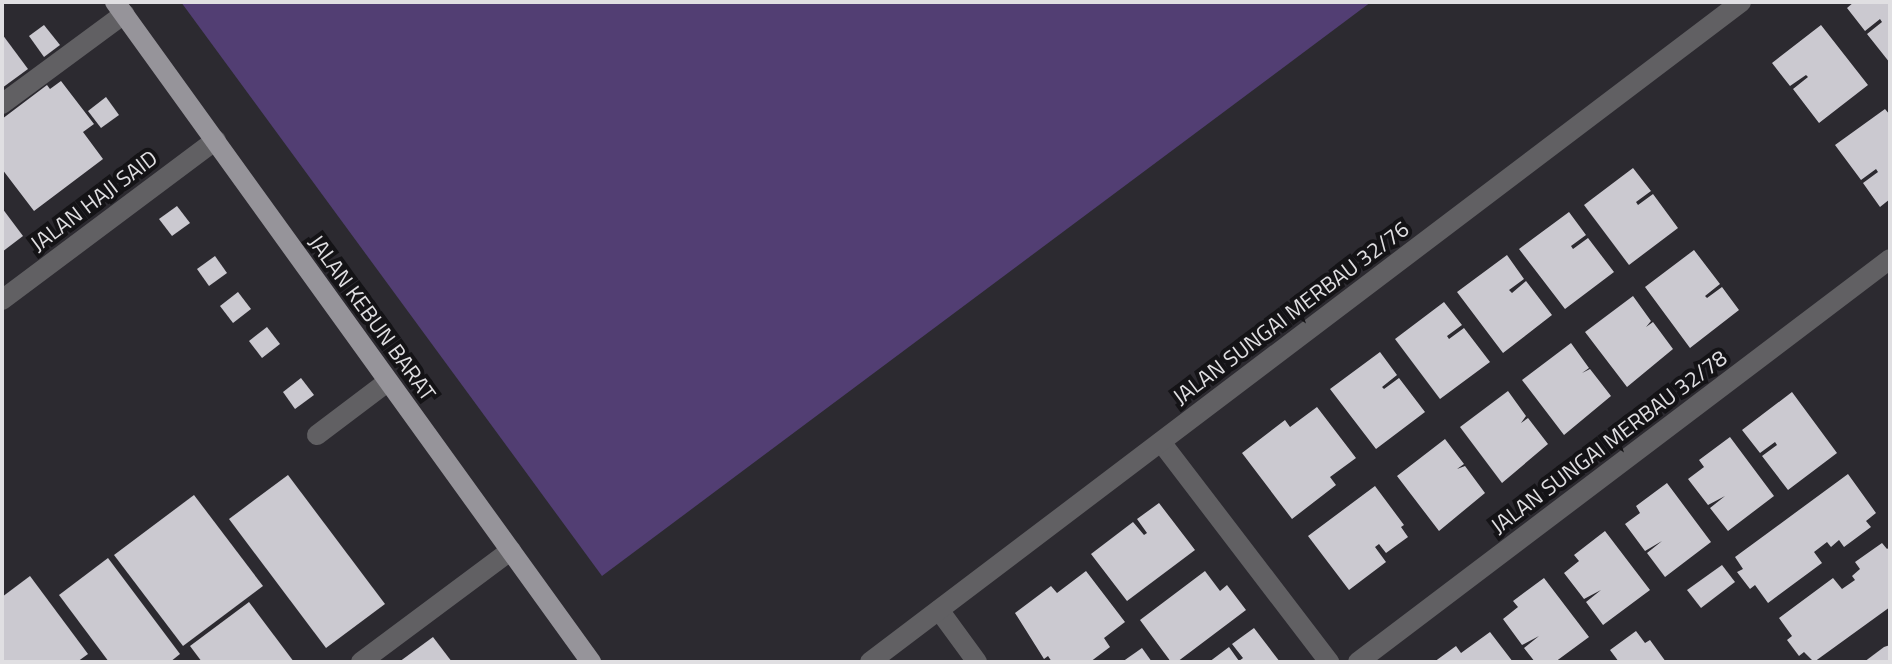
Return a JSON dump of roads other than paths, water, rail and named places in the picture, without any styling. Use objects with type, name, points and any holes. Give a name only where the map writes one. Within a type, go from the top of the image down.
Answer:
[{"type":"main road","name":"JALAN KEBUN BARAT","points":[[119,8],[591,662]]},
{"type":"street","name":"JALAN SUNGAI MERBAU 32/76","points":[[870,662],[1741,2]]},
{"type":"street","points":[[2,104],[119,8]]},
{"type":"street","name":"JALAN HAJI SAID","points":[[2,300],[216,140]]},
{"type":"street","name":"JALAN SUNGAI MERBAU 32/78","points":[[1358,662],[1890,259]]},
{"type":"street","points":[[317,435],[387,382]]},
{"type":"street","points":[[1161,442],[1329,662]]},
{"type":"street","points":[[361,662],[511,550]]},
{"type":"street","points":[[939,610],[977,662]]}]
